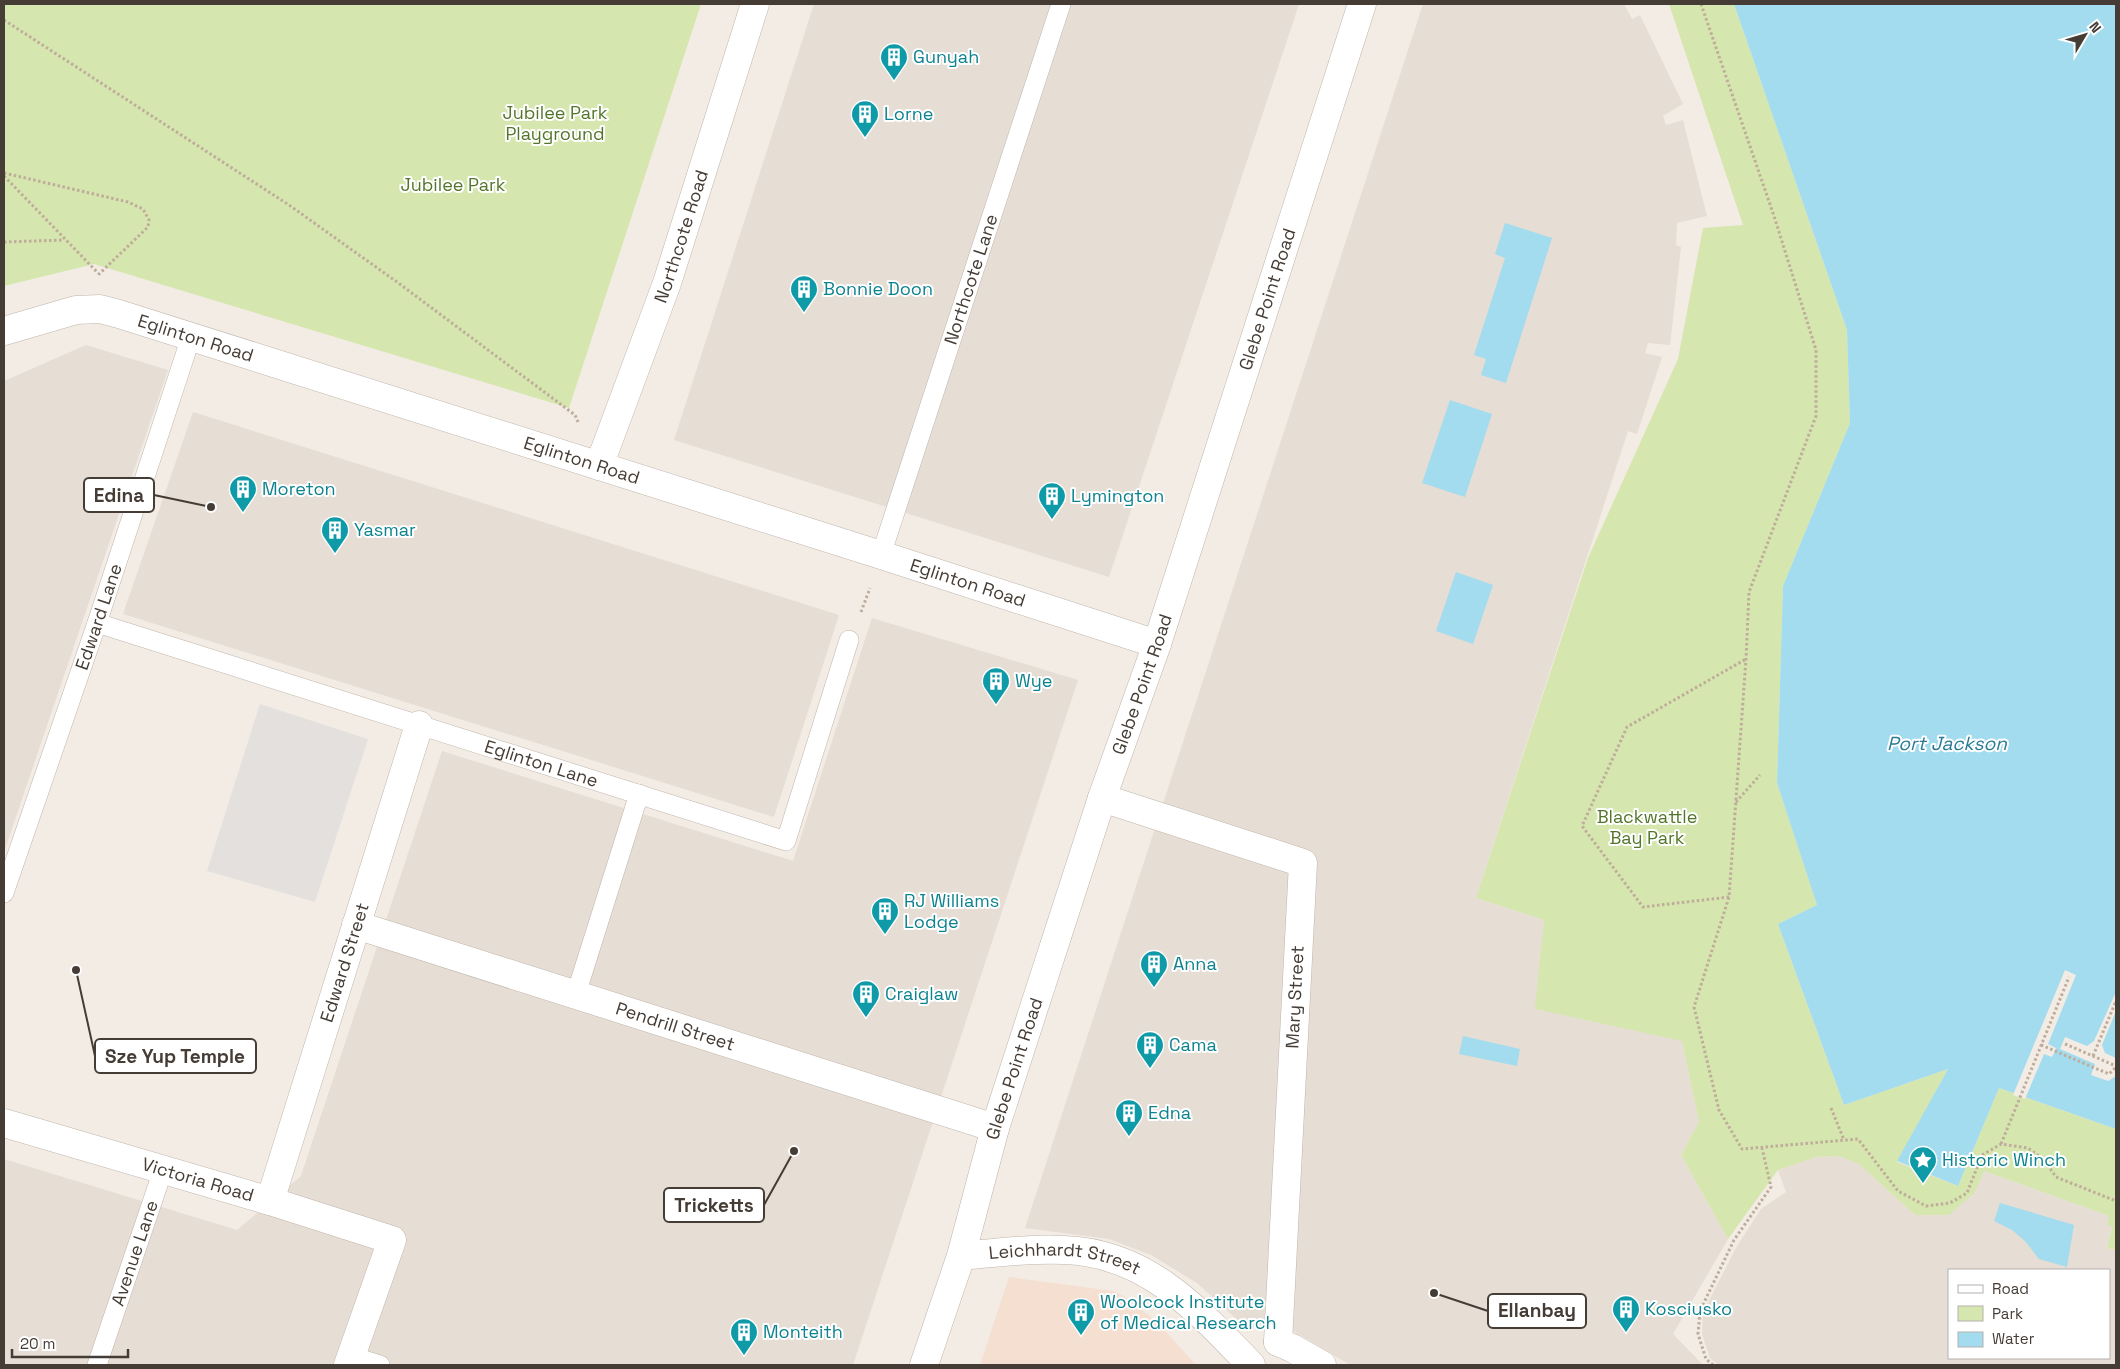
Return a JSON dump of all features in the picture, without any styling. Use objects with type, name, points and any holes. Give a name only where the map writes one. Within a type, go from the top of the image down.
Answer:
[{"type":"street","name":"Northcote Road","points":[[599,466],[667,283],[755,4]]},
{"type":"street","name":"Glebe Point Road","points":[[924,1365],[961,1256],[995,1128],[1102,798],[1157,644],[1362,4]]},
{"type":"street","name":"Eglinton Road","points":[[4,330],[67,312],[100,308],[1157,644]]},
{"type":"street","name":"Edward Street","points":[[270,1201],[419,724]]},
{"type":"street","name":"Mary Street","points":[[1102,798],[1303,863],[1278,1342]]},
{"type":"street","name":"Pendrill Street","points":[[356,925],[995,1128]]},
{"type":"street","name":"Victoria Road","points":[[4,1123],[270,1201],[392,1240],[350,1361]]},
{"type":"street","name":"Leichhardt Street","points":[[961,1256],[1063,1250],[1087,1252],[1112,1258],[1151,1276],[1176,1292],[1253,1365]]},
{"type":"street","points":[[1253,1365],[1278,1342],[1322,1365]]},
{"type":"lane","name":"Northcote Lane","points":[[881,555],[1061,4]]},
{"type":"lane","name":"Edward Lane","points":[[4,894],[97,623],[191,337]]},
{"type":"lane","name":"Eglinton Lane","points":[[97,623],[786,841],[849,640]]},
{"type":"lane","points":[[576,994],[639,794]]},
{"type":"lane","name":"Avenue Lane","points":[[97,1365],[163,1170]]},
{"type":"lane","points":[[350,1361],[380,1365]]},
{"type":"path","points":[[1701,4],[1774,216],[1816,350],[1816,416],[1749,592],[1746,659],[1728,897],[1694,1007],[1719,1110],[1742,1150],[1858,1139],[1898,1191],[1926,1206],[1950,1203],[1967,1193],[1982,1155],[2002,1144],[2028,1148],[2044,1160],[2056,1177],[2116,1201]]},
{"type":"path","points":[[4,20],[289,205],[398,282],[574,415]]},
{"type":"path","points":[[4,175],[64,240],[98,273],[100,308]]},
{"type":"path","points":[[4,175],[128,202],[143,209],[149,220],[148,227],[98,273]]},
{"type":"path","points":[[4,242],[64,240]]},
{"type":"path","points":[[1728,897],[1643,907],[1582,826],[1627,727],[1746,659]]},
{"type":"path","points":[[1735,802],[1760,774]]},
{"type":"path","points":[[2002,1144],[2069,977]]},
{"type":"path","points":[[2093,1056],[2116,1001]]},
{"type":"path","points":[[2041,1045],[2109,1074],[2116,1066],[2065,1044]]},
{"type":"path","points":[[1830,1108],[1844,1140]]},
{"type":"path","points":[[1713,1365],[1706,1359],[1698,1334],[1700,1311],[1734,1240],[1771,1187],[1762,1148]]},
{"type":"shaded area","points":[[814,4],[1299,4],[1109,577],[674,440]]},
{"type":"shaded area","points":[[1423,4],[1624,4],[1632,19],[1640,15],[1683,104],[1663,116],[1666,125],[1683,120],[1707,216],[1677,223],[1676,245],[1681,247],[1670,345],[1648,343],[1645,353],[1662,357],[1637,434],[1628,431],[1476,898],[1544,920],[1536,1009],[1682,1040],[1699,1122],[1681,1155],[1728,1239],[1673,1334],[1703,1365],[1350,1365],[1293,1331],[1243,1325],[1197,1283],[1151,1255],[1109,1239],[1025,1228]]},
{"type":"shaded area","points":[[86,345],[168,370],[4,852],[4,381]]},
{"type":"shaded area","points":[[193,412],[839,615],[774,817],[123,614]]},
{"type":"shaded area","points":[[872,618],[1078,680],[853,1365],[4,1365],[4,1159],[237,1230],[301,1176],[442,751],[793,861]]},
{"type":"shaded area","points":[[260,704],[368,739],[315,902],[207,871]]},
{"type":"shaded area","points":[[1839,1156],[1859,1164],[1915,1215],[1975,1192],[1984,1171],[2109,1216],[2112,1227],[2107,1248],[2116,1250],[2116,1365],[1718,1365],[1710,1358],[1702,1334],[1703,1312],[1737,1246],[1761,1209],[1786,1192],[1778,1170],[1816,1157]]},
{"type":"shaded area","name":"Woolcock Institute of Medical Research","points":[[1009,1277],[1113,1291],[1126,1297],[1158,1323],[1196,1365],[980,1365]]},
{"type":"green space","name":"Jubilee Park","points":[[4,4],[701,4],[569,408],[94,264],[4,286]]},
{"type":"green space","name":"Blackwattle Bay Park","points":[[1669,4],[1734,4],[1847,330],[1850,423],[1783,586],[1777,783],[1817,905],[1778,924],[1844,1105],[1948,1069],[1897,1162],[1958,1186],[1999,1088],[2116,1129],[2116,1250],[2107,1248],[2112,1227],[2107,1225],[2109,1216],[1984,1171],[1975,1192],[1949,1215],[1915,1215],[1859,1164],[1839,1156],[1816,1157],[1778,1170],[1728,1239],[1681,1155],[1699,1122],[1682,1041],[1535,1009],[1544,920],[1476,898],[1588,558],[1678,359],[1703,228],[1743,225]]},
{"type":"water","name":"Port Jackson","points":[[1734,4],[2116,4],[2116,1129],[1999,1088],[1958,1186],[1897,1161],[1948,1069],[1844,1105],[1778,924],[1817,905],[1777,783],[1783,586],[1850,423],[1847,330]]},
{"type":"water","points":[[1505,223],[1552,238],[1506,383],[1481,375],[1486,359],[1474,355],[1505,258],[1495,254]]},
{"type":"water","points":[[1450,400],[1492,414],[1465,497],[1422,483]]},
{"type":"water","points":[[1456,572],[1493,585],[1473,644],[1436,631]]},
{"type":"water","points":[[1463,1036],[1520,1049],[1517,1066],[1459,1054]]},
{"type":"water","points":[[2000,1203],[2074,1225],[2067,1267],[2039,1259],[2025,1241],[2012,1230],[1994,1221]]},
{"type":"pier","points":[[2065,970],[2076,975],[2048,1044],[2056,1048],[2055,1051],[2052,1057],[2044,1054],[2025,1099],[2013,1095]]},
{"type":"pier","points":[[2115,994],[2116,1011],[2102,1045],[2105,1053],[2116,1058],[2116,1076],[2108,1081],[2091,1075],[2095,1064],[2060,1049],[2065,1037],[2087,1046],[2094,1041]]},
{"type":"place","name":"Gunyah","points":[[894,81]]},
{"type":"place","name":"Lorne","points":[[865,138]]},
{"type":"place","name":"Bonnie Doon","points":[[804,313]]},
{"type":"place","name":"Edina","points":[[211,507]]},
{"type":"place","name":"Moreton","points":[[243,513]]},
{"type":"place","name":"Lymington","points":[[1052,520]]},
{"type":"place","name":"Yasmar","points":[[335,554]]},
{"type":"place","name":"Wye","points":[[996,705]]},
{"type":"place","name":"RJ Williams Lodge","points":[[885,935]]},
{"type":"place","name":"Sze Yup Temple","points":[[76,970]]},
{"type":"place","name":"Anna","points":[[1154,988]]},
{"type":"place","name":"Craiglaw","points":[[866,1018]]},
{"type":"place","name":"Cama","points":[[1150,1069]]},
{"type":"place","name":"Edna","points":[[1129,1137]]},
{"type":"place","name":"Tricketts","points":[[794,1151]]},
{"type":"place","name":"Historic Winch","points":[[1923,1184]]},
{"type":"place","name":"Ellanbay","points":[[1434,1293]]},
{"type":"place","name":"Kosciusko","points":[[1626,1333]]},
{"type":"place","name":"Woolcock Institute of Medical Research","points":[[1081,1336]]},
{"type":"place","name":"Monteith","points":[[744,1356]]},
{"type":"park label","name":"Jubilee Park Playground","points":[[555,123]]}]
